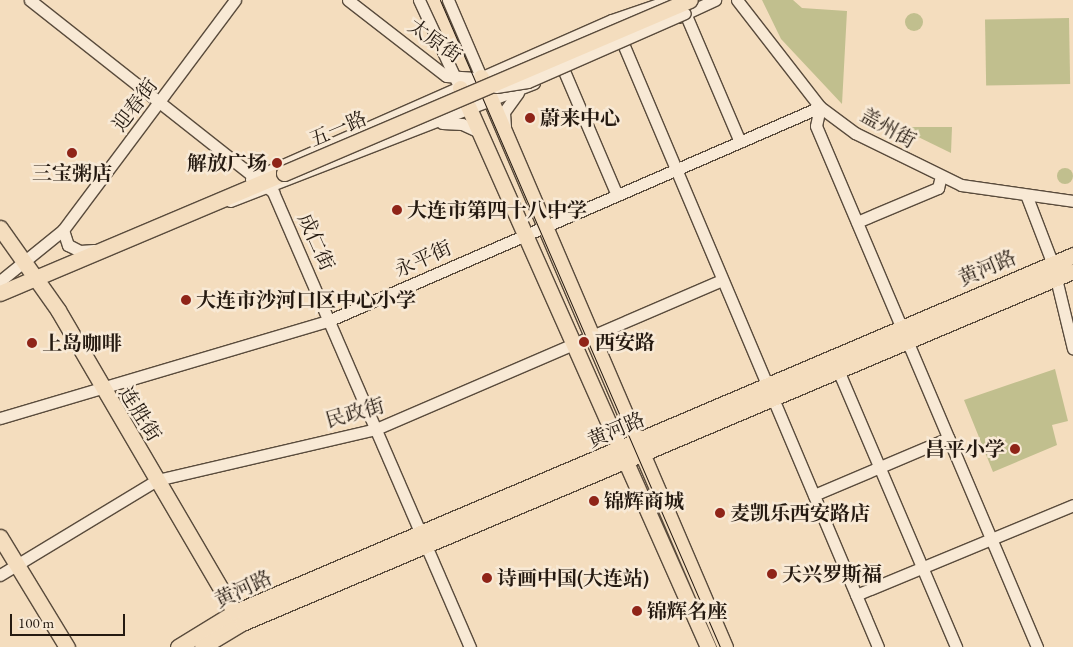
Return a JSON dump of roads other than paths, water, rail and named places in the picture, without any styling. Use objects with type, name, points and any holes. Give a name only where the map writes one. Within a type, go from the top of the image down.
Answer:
[{"type":"main road","name":"五一路","points":[[0,293],[214,204],[262,182],[688,6]]},
{"type":"main road","points":[[458,84],[485,136],[708,647]]},
{"type":"main road","points":[[486,89],[509,151],[544,227],[725,647]]},
{"type":"main road","name":"连胜街","points":[[0,228],[36,278],[158,480],[238,618]]},
{"type":"main road","name":"黄河路","points":[[178,647],[238,618],[424,541],[1054,270],[1073,255]]},
{"type":"main road","name":"黄河路","points":[[1054,270],[1073,270]]},
{"type":"main road","points":[[0,537],[66,647]]},
{"type":"main road","name":"黄河路","points":[[202,647],[238,618]]},
{"type":"street","name":"成仁街","points":[[30,0],[163,101],[262,182],[330,320],[470,647]]},
{"type":"street","name":"迎春街","points":[[0,281],[26,262],[63,230],[163,101],[235,0]]},
{"type":"street","name":"太原街","points":[[348,0],[458,84],[486,89]]},
{"type":"street","points":[[419,0],[458,84]]},
{"type":"street","points":[[448,0],[486,89]]},
{"type":"street","points":[[486,89],[521,65],[671,0]]},
{"type":"street","points":[[472,55],[484,66],[521,59],[671,0]]},
{"type":"street","points":[[509,151],[504,112],[512,97],[526,87],[624,46],[688,6],[715,0]]},
{"type":"street","name":"盖州街","points":[[737,0],[820,107],[855,133],[961,185],[1027,197],[1073,202]]},
{"type":"street","points":[[688,6],[740,142]]},
{"type":"street","points":[[624,46],[878,647]]},
{"type":"street","points":[[262,182],[428,126],[471,109],[486,89],[521,59]]},
{"type":"street","points":[[431,100],[442,86],[438,69]]},
{"type":"street","points":[[564,71],[617,195]]},
{"type":"street","points":[[262,182],[431,100],[458,84],[486,89],[526,87]]},
{"type":"street","points":[[820,107],[816,126],[1036,647]]},
{"type":"street","name":"永平街","points":[[0,418],[330,320],[820,107]]},
{"type":"street","points":[[428,126],[462,124],[485,136]]},
{"type":"street","points":[[857,222],[938,188],[941,176]]},
{"type":"street","points":[[1027,197],[1054,270],[1073,349]]},
{"type":"street","points":[[63,230],[68,245],[80,251],[104,249]]},
{"type":"street","name":"民政街","points":[[0,575],[158,480],[376,429],[722,280]]},
{"type":"street","points":[[836,363],[956,647]]},
{"type":"street","points":[[814,495],[948,438]]},
{"type":"street","points":[[856,595],[1073,505]]},
{"type":"tram line","points":[[440,0],[720,647]]},
{"type":"place","name":"蔚来中心","points":[[530,118]]},
{"type":"place","name":"三宝粥店","points":[[72,153]]},
{"type":"place","name":"解放广场","points":[[277,163]]},
{"type":"place","name":"大连市第四十八中学","points":[[397,210]]},
{"type":"place","name":"大连市沙河口区中心小学","points":[[186,300]]},
{"type":"place","name":"西安路","points":[[584,342]]},
{"type":"place","name":"上岛咖啡","points":[[32,343]]},
{"type":"place","name":"昌平小学","points":[[1015,449]]},
{"type":"place","name":"锦辉商城","points":[[594,501]]},
{"type":"place","name":"麦凯乐西安路店","points":[[720,513]]},
{"type":"place","name":"天兴罗斯福","points":[[772,574]]},
{"type":"place","name":"诗画中国(大连站)","points":[[487,578]]},
{"type":"place","name":"锦辉名座","points":[[637,611]]}]
